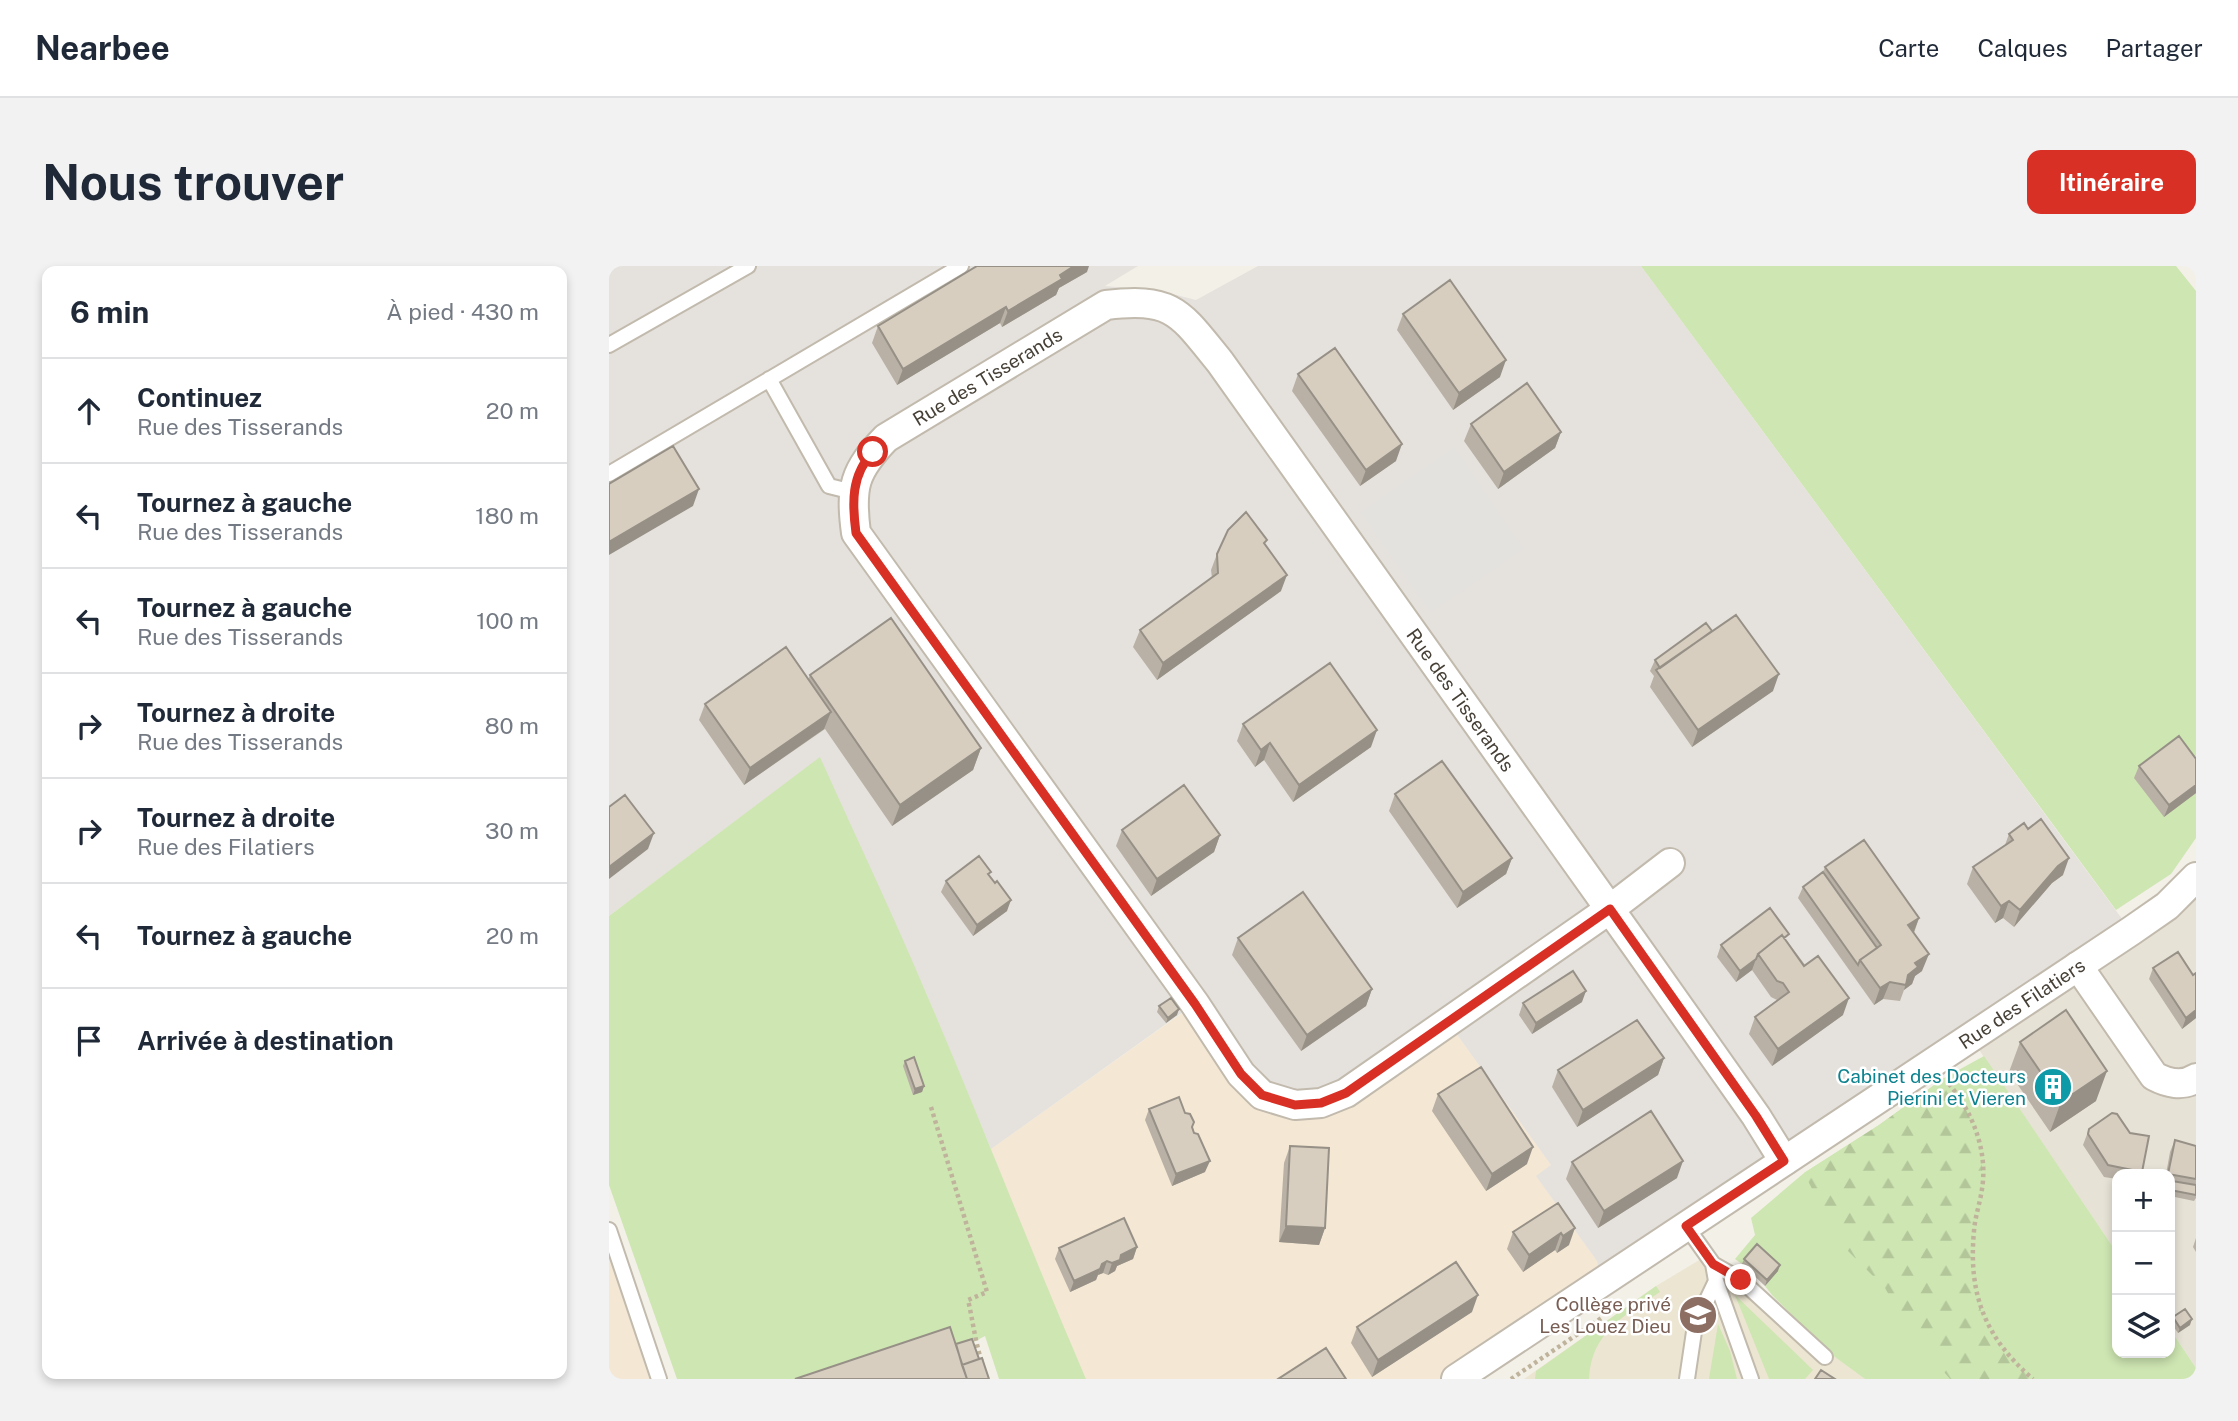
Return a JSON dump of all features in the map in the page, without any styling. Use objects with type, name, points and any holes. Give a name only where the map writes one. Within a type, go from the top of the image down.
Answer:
[{"type":"street","name":"Rue des Tisserands","points":[[1670,863],[1610,909],[1346,1093],[1321,1103],[1295,1105],[1262,1095],[1241,1074],[1195,1004],[856,533],[853,492],[865,461],[886,438],[1106,305],[1137,302],[1167,309],[1185,318],[1220,362],[1610,909],[1756,1116],[1784,1161]]},
{"type":"street","name":"Rue des Filatiers","points":[[1456,1379],[2167,906],[2196,877]]},
{"type":"street","points":[[2078,966],[2154,1076],[2167,1083],[2189,1083],[2196,1078]]},
{"type":"lane","points":[[609,345],[748,266]]},
{"type":"lane","points":[[609,474],[961,266]]},
{"type":"lane","points":[[769,379],[829,486],[853,492]]},
{"type":"lane","points":[[1686,1226],[1713,1264],[1741,1280],[1825,1357]]},
{"type":"lane","points":[[609,1230],[659,1379]]},
{"type":"lane","points":[[1713,1264],[1716,1281],[1751,1379]]},
{"type":"lane","points":[[1686,1379],[1695,1325],[1716,1281]]},
{"type":"path","points":[[1931,1064],[1959,1096],[1980,1138],[1983,1185],[1973,1231],[1975,1294],[1986,1324],[2014,1363],[2033,1379]]},
{"type":"path","points":[[932,1107],[987,1292],[968,1300],[977,1346],[985,1368]]},
{"type":"path","points":[[1521,1372],[1522,1379]]},
{"type":"shaded area","points":[[609,266],[1138,266],[1105,286],[1161,291],[1196,300],[1258,266],[1641,266],[2131,931],[1602,1284],[1597,1261],[1536,1176],[1551,1165],[1448,1022],[1346,1093],[1262,1095],[1194,1004],[991,1149],[927,995],[820,758],[609,916]]},
{"type":"shaded area","points":[[1454,447],[1524,549],[1430,613],[1360,512]]},
{"type":"shaded area","points":[[2196,898],[2196,1368],[2175,1336],[2175,1169],[2112,1169],[2112,1246],[1971,1038],[2167,906]]},
{"type":"shaded area","points":[[1195,1004],[1448,1022],[1551,1165],[1537,1177],[1597,1261],[1602,1284],[1456,1379],[1086,1379],[1035,1263],[991,1149]]},
{"type":"shaded area","points":[[609,1230],[659,1379],[609,1379]]},
{"type":"shaded area","name":"Collège privé Les Louez Dieu","points":[[1706,1256],[1865,1379],[1524,1379],[1656,1286]]},
{"type":"green space","points":[[1641,266],[2176,266],[2196,291],[2196,838],[2171,874],[2116,910]]},
{"type":"green space","points":[[820,757],[927,995],[1086,1379],[999,1379],[985,1336],[970,1344],[853,1379],[677,1379],[609,1185],[609,916]]},
{"type":"green space","points":[[1984,1056],[2112,1246],[2112,1358],[2175,1358],[2175,1336],[2196,1368],[2196,1379],[1865,1379],[1831,1354],[1772,1295],[1765,1286],[1777,1271],[1742,1264],[1735,1259],[1755,1235],[1751,1218],[1804,1173],[1879,1125],[1944,1078]]},
{"type":"green space","points":[[1944,1078],[1959,1096],[1980,1138],[1983,1185],[1973,1231],[1975,1294],[1986,1324],[2014,1363],[2033,1379],[1950,1379],[1910,1332],[1885,1288],[1839,1242],[1804,1173],[1879,1125]]},
{"type":"green space","points":[[1656,1286],[1660,1292],[1623,1317],[1603,1337],[1591,1363],[1589,1379],[1535,1379],[1536,1371]]},
{"type":"green space","points":[[1735,1295],[1813,1370],[1805,1379],[1769,1379]]},
{"type":"green space","points":[[1718,1324],[1730,1351],[1737,1379],[1709,1379]]},
{"type":"building","points":[[977,266],[1074,266],[1060,275],[1062,279],[1008,311],[1006,307],[903,369],[878,326]]},
{"type":"building","points":[[1450,280],[1506,360],[1459,393],[1403,314]]},
{"type":"building","points":[[1335,348],[1402,444],[1366,470],[1298,374]]},
{"type":"building","points":[[1527,383],[1561,432],[1504,472],[1471,424]]},
{"type":"building","points":[[673,446],[699,489],[609,542],[609,484]]},
{"type":"building","points":[[1246,512],[1267,540],[1264,543],[1287,575],[1163,663],[1140,630],[1218,573],[1217,554],[1228,530]]},
{"type":"building","points":[[1736,615],[1779,674],[1698,730],[1656,670]]},
{"type":"building","points":[[891,618],[981,748],[900,805],[810,675]]},
{"type":"building","points":[[1706,623],[1712,631],[1660,668],[1655,660]]},
{"type":"building","points":[[786,647],[831,712],[750,768],[705,704]]},
{"type":"building","points":[[1330,663],[1377,730],[1299,785],[1270,743],[1261,750],[1243,724]]},
{"type":"building","points":[[2179,736],[2196,759],[2196,785],[2169,805],[2139,766]]},
{"type":"building","points":[[1442,761],[1512,858],[1463,892],[1395,794]]},
{"type":"building","points":[[1184,785],[1220,835],[1157,879],[1122,830]]},
{"type":"building","points":[[625,795],[654,833],[609,867],[609,807]]},
{"type":"building","points":[[2041,819],[2069,858],[2058,866],[2020,910],[2009,901],[2001,906],[1973,867],[2013,840],[2009,834],[2024,823],[2028,829]]},
{"type":"building","points":[[1864,840],[1919,918],[1908,925],[1929,954],[1915,963],[1918,967],[1908,975],[1906,985],[1890,982],[1880,988],[1860,960],[1881,945],[1825,867]]},
{"type":"building","points":[[979,856],[991,872],[988,874],[995,883],[997,881],[1011,900],[977,925],[946,881]]},
{"type":"building","points":[[1823,872],[1877,948],[1860,960],[1858,965],[1803,887]]},
{"type":"building","points":[[1303,892],[1372,989],[1307,1035],[1238,938]]},
{"type":"building","points":[[1770,908],[1789,934],[1784,938],[1782,935],[1740,971],[1721,945]]},
{"type":"building","points":[[1782,935],[1804,966],[1818,956],[1849,998],[1778,1049],[1755,1017],[1789,992],[1783,983],[1777,981],[1758,954]]},
{"type":"building","points":[[2178,952],[2193,975],[2196,973],[2196,1010],[2186,1018],[2153,968]]},
{"type":"building","points":[[1573,971],[1586,991],[1536,1023],[1523,1003]]},
{"type":"building","points":[[1171,998],[1179,1009],[1168,1018],[1159,1006]]},
{"type":"building","points":[[2066,1010],[2107,1071],[2061,1102],[2020,1042]]},
{"type":"building","points":[[1637,1020],[1664,1058],[1583,1110],[1558,1070]]},
{"type":"building","points":[[914,1057],[924,1086],[915,1089],[905,1061]]},
{"type":"building","points":[[1481,1067],[1533,1147],[1492,1174],[1438,1094]]},
{"type":"building","points":[[1179,1097],[1185,1113],[1190,1114],[1194,1122],[1194,1133],[1198,1134],[1210,1161],[1176,1174],[1149,1109]]},
{"type":"building","points":[[1651,1111],[1683,1161],[1604,1211],[1572,1162]]},
{"type":"building","points":[[2112,1113],[2117,1114],[2130,1133],[2149,1136],[2143,1169],[2108,1165],[2088,1134],[2089,1129]]},
{"type":"building","points":[[2175,1140],[2196,1146],[2196,1179],[2175,1175],[2175,1169],[2169,1169]]},
{"type":"building","points":[[1290,1146],[1329,1148],[1325,1228],[1286,1226]]},
{"type":"building","points":[[2175,1182],[2196,1185],[2196,1195],[2175,1191]]},
{"type":"building","points":[[1558,1203],[1575,1228],[1563,1236],[1561,1233],[1529,1255],[1513,1232]]},
{"type":"building","points":[[1124,1218],[1137,1247],[1121,1255],[1120,1260],[1112,1263],[1107,1261],[1100,1269],[1074,1281],[1059,1248]]},
{"type":"building","points":[[1757,1244],[1780,1265],[1767,1280],[1744,1259]]},
{"type":"building","points":[[1456,1262],[1478,1295],[1378,1360],[1357,1327]]},
{"type":"building","points":[[2185,1309],[2192,1319],[2180,1328],[2175,1316]]},
{"type":"building","points":[[950,1327],[967,1379],[795,1379]]},
{"type":"building","points":[[972,1339],[979,1359],[962,1365],[956,1344]]},
{"type":"building","points":[[1326,1348],[1346,1379],[1278,1379]]},
{"type":"building","points":[[982,1358],[989,1379],[967,1379],[962,1365]]},
{"type":"building","points":[[1821,1370],[1835,1379],[1815,1379]]},
{"type":"place","name":"Cabinet des Docteurs Pierini et Vieren","points":[[2053,1087]]},
{"type":"place","name":"Collège privé Les Louez Dieu","points":[[1698,1315]]},
{"type":"route","points":[[873,452],[865,461],[853,492],[856,533],[1195,1004],[1241,1074],[1262,1095],[1295,1105],[1321,1103],[1346,1093],[1610,909],[1756,1116],[1784,1161],[1729,1200],[1686,1226],[1713,1264],[1741,1280]]}]
